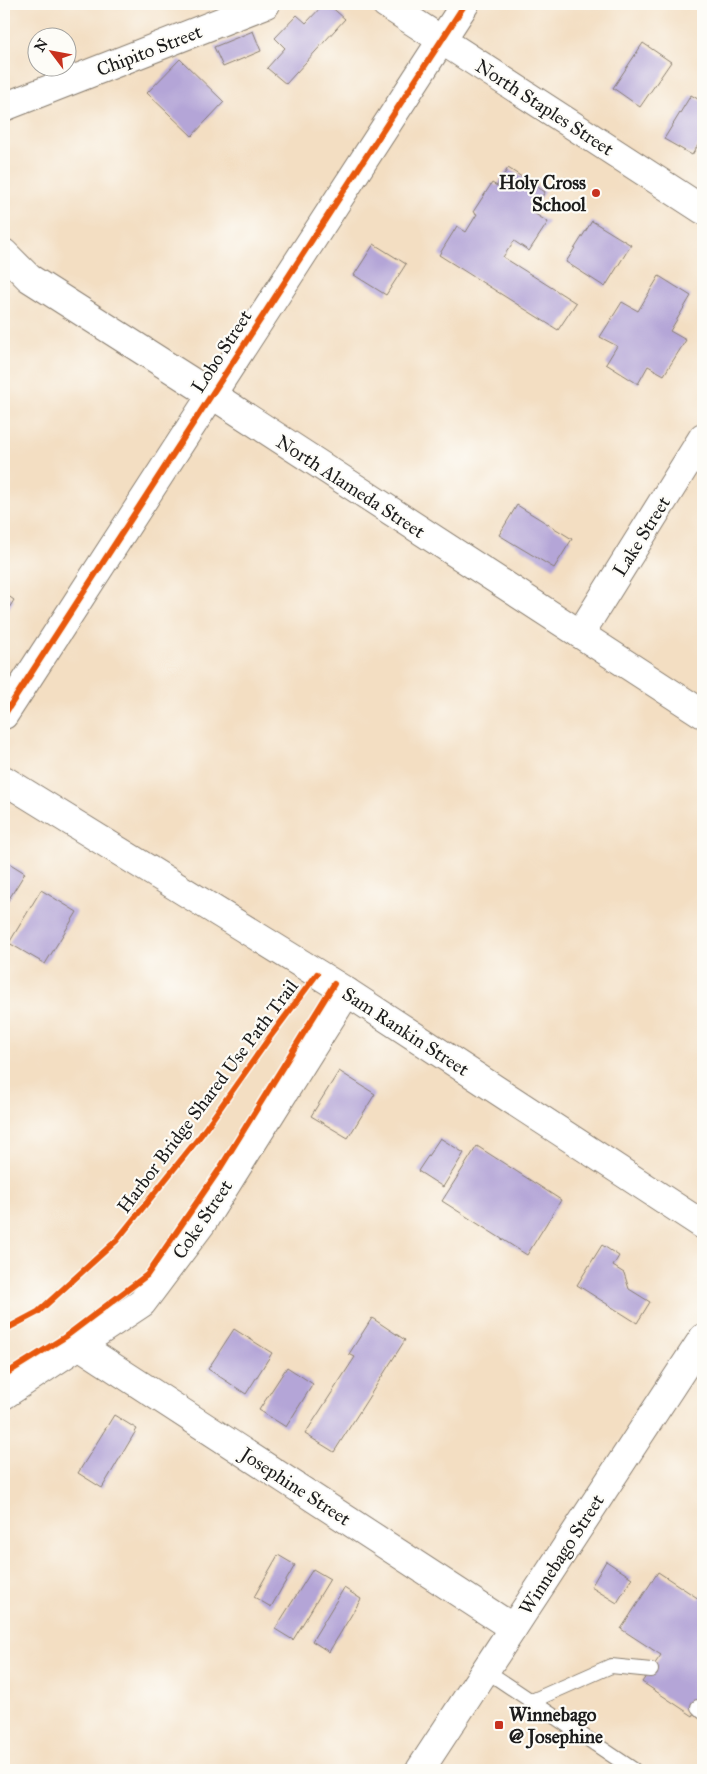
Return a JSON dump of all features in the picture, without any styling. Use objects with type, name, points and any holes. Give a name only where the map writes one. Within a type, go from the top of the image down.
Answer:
[{"type":"street","name":"Chipito Street","points":[[4,107],[266,4]]},
{"type":"street","name":"North Staples Street","points":[[386,4],[703,210]]},
{"type":"street","name":"Lobo Street","points":[[4,715],[465,4]]},
{"type":"street","name":"North Alameda Street","points":[[4,253],[29,278],[703,714]]},
{"type":"street","name":"Lake Street","points":[[580,634],[703,437]]},
{"type":"street","name":"Sam Rankin Street","points":[[4,780],[347,992],[703,1225]]},
{"type":"street","name":"Coke Street","points":[[4,1395],[142,1303],[208,1215],[347,992]]},
{"type":"street","name":"Winnebago Street","points":[[420,1770],[703,1338]]},
{"type":"street","name":"Josephine Street","points":[[79,1345],[513,1628]]},
{"type":"lane","points":[[532,1702],[611,1666],[651,1670]]},
{"type":"lane","points":[[485,1670],[634,1770]]},
{"type":"building","points":[[324,4],[328,4],[345,19],[286,84],[267,68],[285,48],[275,38],[297,15],[306,23]]},
{"type":"building","points":[[253,31],[261,51],[223,67],[214,47]]},
{"type":"building","points":[[643,43],[671,62],[640,107],[613,88]]},
{"type":"building","points":[[180,59],[224,102],[192,136],[147,93]]},
{"type":"building","points":[[691,95],[703,102],[703,137],[692,155],[664,139]]},
{"type":"building","points":[[508,168],[545,192],[532,212],[548,222],[529,251],[514,241],[503,257],[576,303],[558,330],[439,255],[457,226],[466,232],[477,214],[473,212],[492,183],[497,186]]},
{"type":"building","points":[[592,221],[631,245],[605,287],[566,262]]},
{"type":"building","points":[[374,244],[406,264],[386,295],[354,275]]},
{"type":"building","points":[[659,276],[691,296],[670,331],[686,340],[664,375],[648,366],[638,384],[606,364],[617,346],[600,337],[622,302],[638,311]]},
{"type":"building","points":[[517,505],[572,539],[554,568],[499,535]]},
{"type":"building","points":[[4,593],[14,600],[4,616]]},
{"type":"building","points":[[4,860],[25,873],[4,907]]},
{"type":"building","points":[[41,890],[77,912],[45,964],[9,943]]},
{"type":"building","points":[[339,1071],[375,1094],[348,1138],[311,1116]]},
{"type":"building","points":[[440,1138],[464,1153],[443,1187],[418,1171]]},
{"type":"building","points":[[477,1146],[561,1200],[527,1255],[442,1201]]},
{"type":"building","points":[[602,1245],[619,1256],[613,1266],[624,1273],[629,1289],[650,1302],[637,1323],[577,1285]]},
{"type":"building","points":[[372,1318],[405,1340],[334,1452],[305,1434],[355,1357],[349,1354]]},
{"type":"building","points":[[234,1329],[272,1353],[246,1394],[208,1369]]},
{"type":"building","points":[[287,1367],[313,1384],[286,1427],[259,1410]]},
{"type":"building","points":[[114,1415],[137,1429],[102,1488],[78,1473]]},
{"type":"building","points":[[278,1555],[295,1565],[271,1607],[254,1597]]},
{"type":"building","points":[[606,1561],[632,1578],[617,1603],[591,1587]]},
{"type":"building","points":[[313,1569],[330,1579],[293,1640],[275,1629]]},
{"type":"building","points":[[658,1572],[699,1599],[703,1593],[703,1699],[693,1716],[642,1682],[661,1655],[621,1629]]},
{"type":"building","points":[[344,1588],[361,1599],[329,1652],[312,1641]]},
{"type":"cycle path","points":[[4,715],[465,4]]},
{"type":"cycle path","name":"Harbor Bridge Shared Use Path Trail","points":[[4,1330],[38,1312],[117,1240],[201,1135],[317,974]]},
{"type":"cycle path","points":[[4,1375],[65,1337],[147,1275],[219,1170],[334,984]]},
{"type":"place","name":"Holy Cross School","points":[[596,193]]},
{"type":"place","name":"Winnebago @ Josephine","points":[[499,1725]]}]
